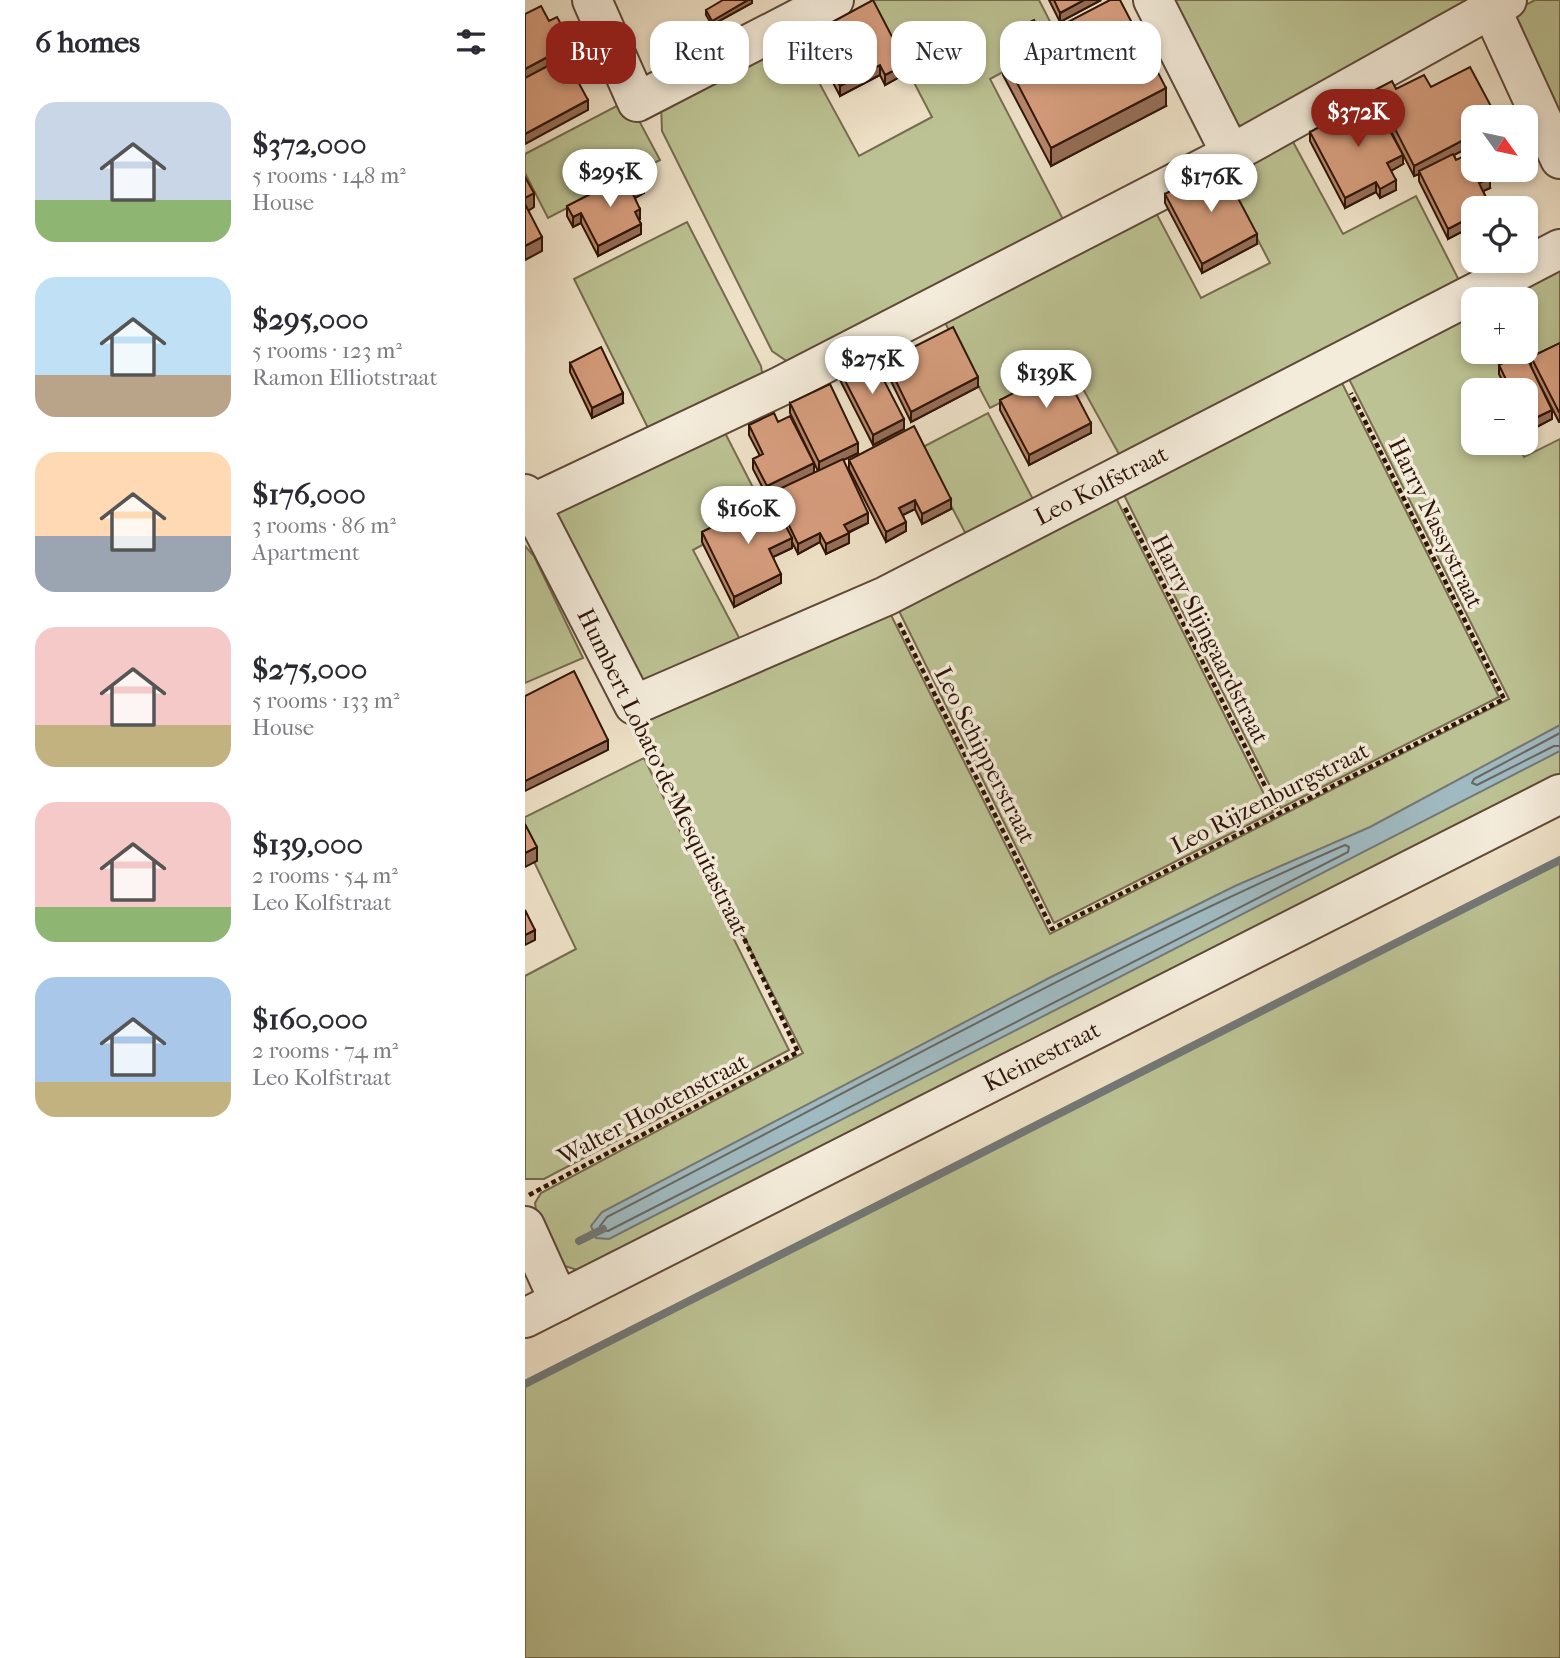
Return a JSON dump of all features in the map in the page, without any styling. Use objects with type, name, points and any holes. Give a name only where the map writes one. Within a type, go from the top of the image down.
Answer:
[{"type":"street","points":[[592,0],[637,102],[834,0]]},
{"type":"street","points":[[1153,0],[1231,154]]},
{"type":"street","points":[[527,502],[781,386],[1231,154],[1495,3],[1560,159]]},
{"type":"street","name":"Leo Kolfstraat","points":[[634,705],[886,596],[1560,249]]},
{"type":"street","name":"Humbert Lobato de Mesquitastraat","points":[[527,502],[634,705]]},
{"type":"street","name":"Kleinestraat","points":[[525,1318],[1560,794]]},
{"type":"street","points":[[525,1226],[559,1301]]},
{"type":"path","name":"Harry Nassystraat","points":[[1337,364],[1504,699]]},
{"type":"path","name":"Harry Slijngaardstraat","points":[[1111,479],[1279,814]]},
{"type":"path","name":"Leo Schipperstraat","points":[[886,596],[1052,929]]},
{"type":"path","name":"Leo Rijzenburgstraat","points":[[1052,929],[1504,699]]},
{"type":"path","name":"Humbert Lobato de Mesquitastraat","points":[[634,705],[798,1052]]},
{"type":"path","name":"Walter Hootenstraat","points":[[525,1196],[798,1052]]},
{"type":"green space","points":[[871,0],[1039,0],[1050,21],[1000,21],[1000,74],[990,79],[1067,227],[791,364],[772,351],[662,131],[661,103],[695,84],[749,84],[749,54],[763,47],[763,84],[820,84],[859,156],[932,117],[915,84],[986,84],[986,21],[891,21],[891,38]]},
{"type":"green space","points":[[1164,0],[1465,0],[1464,12],[1247,127],[1233,124]]},
{"type":"green space","points":[[1535,0],[1560,0],[1560,114],[1506,29],[1516,10]]},
{"type":"green space","points":[[628,100],[660,160],[548,218],[525,173],[525,154]]},
{"type":"green space","points":[[1292,140],[1343,234],[1416,196],[1462,287],[1461,294],[1125,465],[1071,367],[990,408],[942,317],[1154,209],[1201,298],[1270,263],[1224,175]]},
{"type":"green space","points":[[687,222],[761,366],[763,378],[654,440],[574,279]]},
{"type":"green space","points":[[1560,261],[1560,363],[1530,378],[1523,372],[1510,378],[1461,378],[1461,455],[1538,455],[1538,450],[1560,439],[1560,791],[589,1274],[559,1264],[537,1217],[535,1203],[541,1193],[803,1053],[637,726],[887,607],[1050,934],[1509,699],[1344,369],[1461,310],[1461,364],[1538,364],[1538,287],[1507,287]]},
{"type":"green space","points":[[1337,373],[1499,697],[1281,808],[1119,485]]},
{"type":"green space","points":[[988,413],[1037,507],[970,542],[921,448]]},
{"type":"green space","points":[[722,427],[765,511],[693,550],[745,649],[644,694],[549,513]]},
{"type":"green space","points":[[1112,490],[1273,812],[1054,923],[895,603]]},
{"type":"green space","points":[[525,546],[534,556],[583,658],[525,683]]},
{"type":"green space","points":[[644,758],[789,1050],[544,1179],[525,1179],[525,976],[576,949],[525,843],[525,817]]},
{"type":"green space","points":[[1560,860],[1560,1658],[525,1658],[525,1384]]},
{"type":"water","points":[[1560,725],[1560,751],[609,1239],[596,1238],[591,1226],[602,1212],[1049,978],[1235,886],[1370,827]]},
{"type":"building","points":[[723,0],[748,0],[712,21],[706,10]]},
{"type":"building","points":[[873,0],[891,35],[891,72],[885,75],[880,65],[877,67],[877,21],[834,21]]},
{"type":"building","points":[[1054,0],[1084,0],[1060,13]]},
{"type":"building","points":[[1110,0],[1120,0],[1131,21],[1070,21]]},
{"type":"building","points":[[541,6],[549,21],[546,21],[546,58],[525,69],[525,14]]},
{"type":"building","points":[[546,67],[546,84],[579,84],[588,100],[525,134],[525,78]]},
{"type":"building","points":[[1470,67],[1490,105],[1461,105],[1461,141],[1414,166],[1375,90],[1392,81],[1396,89],[1424,75],[1431,87]]},
{"type":"building","points":[[1161,78],[1166,88],[1051,148],[1018,84],[1161,84]]},
{"type":"building","points":[[1372,98],[1403,155],[1387,163],[1396,180],[1380,189],[1376,182],[1345,198],[1310,132]]},
{"type":"building","points":[[1453,154],[1456,160],[1461,158],[1461,182],[1481,182],[1479,183],[1485,196],[1461,196],[1461,222],[1448,229],[1419,171]]},
{"type":"building","points":[[1220,164],[1257,234],[1202,264],[1165,194]]},
{"type":"building","points":[[637,170],[644,184],[631,190],[640,209],[635,212],[641,224],[598,246],[581,213],[573,217],[567,206]]},
{"type":"building","points":[[525,177],[534,193],[525,198]]},
{"type":"building","points":[[525,204],[542,237],[525,246]]},
{"type":"building","points":[[953,327],[978,377],[911,412],[886,361]]},
{"type":"building","points":[[1560,343],[1560,412],[1535,364],[1538,364],[1538,354]]},
{"type":"building","points":[[601,347],[623,393],[592,408],[570,363]]},
{"type":"building","points":[[860,358],[865,368],[875,363],[904,419],[873,435],[839,369]]},
{"type":"building","points":[[1057,358],[1091,423],[1029,455],[1000,400],[1029,385],[1032,390],[1045,383],[1038,368]]},
{"type":"building","points":[[1530,364],[1537,378],[1505,378],[1499,365]]},
{"type":"building","points":[[1538,381],[1552,410],[1538,417]]},
{"type":"building","points":[[830,384],[858,443],[819,462],[790,403]]},
{"type":"building","points":[[774,413],[778,422],[790,416],[814,463],[767,486],[753,459],[763,454],[749,425]]},
{"type":"building","points":[[914,426],[951,499],[922,514],[915,500],[899,508],[906,522],[886,532],[849,460]]},
{"type":"building","points":[[843,459],[868,513],[844,525],[849,533],[826,544],[820,533],[798,544],[773,492]]},
{"type":"building","points":[[771,497],[792,538],[769,549],[781,574],[734,597],[702,532]]},
{"type":"building","points":[[574,671],[608,740],[525,781],[525,696]]},
{"type":"building","points":[[525,824],[537,847],[525,853]]},
{"type":"building","points":[[525,910],[535,930],[525,935]]},
{"type":"waterway","points":[[525,1384],[1560,860]]},
{"type":"waterway","points":[[579,1241],[603,1229]]}]
